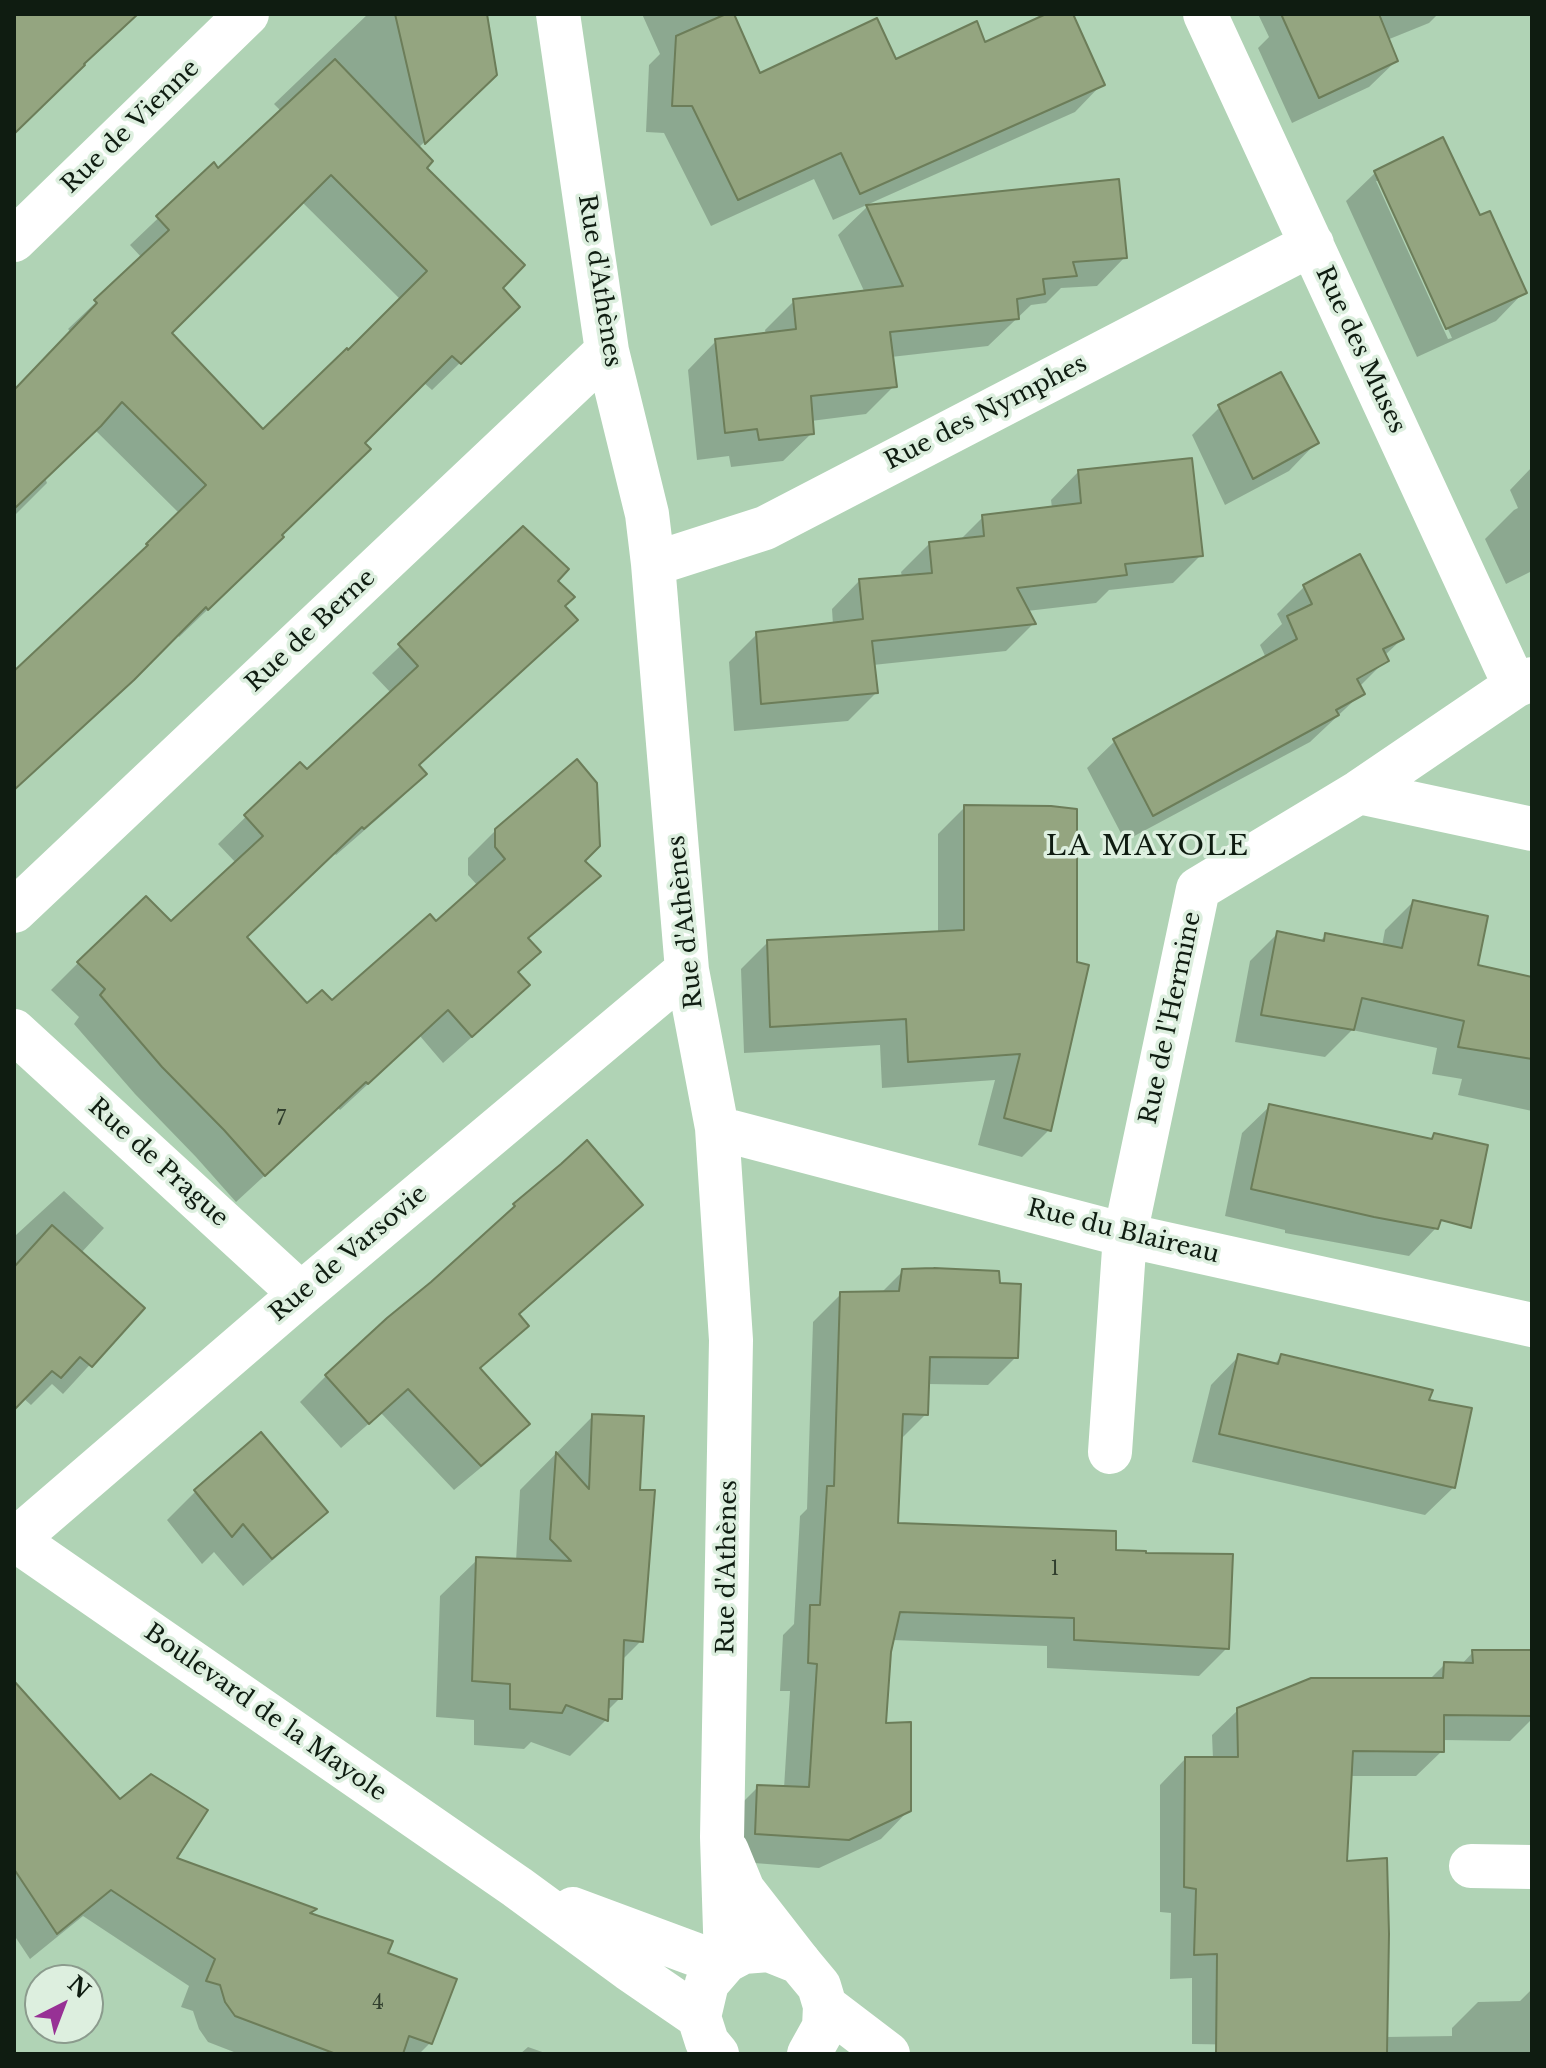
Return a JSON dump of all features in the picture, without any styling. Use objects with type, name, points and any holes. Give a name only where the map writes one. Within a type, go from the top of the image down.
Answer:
[{"type":"street","name":"Rue de Vienne","points":[[14,240],[247,14]]},
{"type":"street","name":"Rue d'Athènes","points":[[558,14],[607,351],[647,514],[687,970],[717,1128],[731,1340],[722,1837],[723,1963]]},
{"type":"street","name":"Rue des Muses","points":[[1205,14],[1312,244],[1524,683]]},
{"type":"street","name":"Rue des Nymphes","points":[[653,564],[765,528],[1312,244]]},
{"type":"street","name":"Rue de Berne","points":[[14,911],[607,351]]},
{"type":"street","name":"Rue de l'Hermine","points":[[1110,1452],[1125,1235],[1198,889],[1359,792],[1524,683]]},
{"type":"street","points":[[1359,792],[1532,829]]},
{"type":"street","name":"Rue de Varsovie","points":[[15,1540],[301,1294],[687,970]]},
{"type":"street","name":"Rue de Prague","points":[[14,1031],[301,1294]]},
{"type":"street","name":"Rue du Blaireau","points":[[717,1128],[1125,1235],[1532,1325]]},
{"type":"street","name":"Boulevard de la Mayole","points":[[15,1540],[517,1887],[629,1969],[707,2042]]},
{"type":"street","name":"Rue d'Athènes","points":[[722,1837],[743,1890],[819,1986],[825,2006]]},
{"type":"street","points":[[1471,1866],[1532,1867]]},
{"type":"street","name":"Boulevard de la Mayole","points":[[517,1887],[646,1938],[723,1963]]},
{"type":"street","points":[[707,2042],[707,1983],[723,1963],[743,1952],[769,1950],[799,1962]]},
{"type":"street","points":[[809,2054],[824,2027],[825,2006]]},
{"type":"street","points":[[825,2006],[888,2054]]},
{"type":"building","points":[[14,14],[138,14],[14,134]]},
{"type":"building","points":[[395,14],[487,14],[497,75],[425,144]]},
{"type":"building","points":[[726,14],[734,14],[760,73],[877,18],[896,59],[977,21],[985,42],[1046,14],[1073,14],[1105,85],[860,194],[841,153],[738,200],[692,106],[672,106],[676,36]]},
{"type":"building","points":[[1281,14],[1379,14],[1398,61],[1319,98]]},
{"type":"building","points":[[335,59],[433,161],[427,168],[525,265],[503,288],[520,307],[461,364],[452,356],[365,443],[371,449],[282,535],[284,537],[14,790],[14,671],[148,545],[206,485],[122,402],[14,509],[14,390],[97,303],[94,300],[169,230],[156,216],[214,162],[218,168]],"holes":[[[331,175],[427,271],[263,429],[172,333]]]},
{"type":"building","points":[[1443,137],[1480,215],[1490,211],[1527,293],[1446,329],[1374,171]]},
{"type":"building","points":[[1119,179],[1127,258],[1073,262],[1077,276],[1043,279],[1045,294],[1017,299],[1019,319],[890,332],[897,387],[811,396],[814,434],[759,440],[757,429],[725,433],[715,339],[796,329],[793,299],[903,286],[866,205]]},
{"type":"building","points":[[1281,372],[1319,443],[1253,479],[1218,405]]},
{"type":"building","points":[[1192,458],[1203,556],[1125,564],[1127,575],[1017,588],[1036,624],[872,641],[878,693],[761,704],[756,632],[863,619],[859,579],[932,573],[929,542],[984,536],[982,515],[1081,503],[1078,470]]},
{"type":"building","points":[[523,526],[569,569],[558,581],[575,597],[565,606],[578,620],[419,765],[427,774],[364,829],[362,827],[247,937],[307,1003],[322,990],[332,1000],[430,914],[436,921],[505,859],[495,847],[495,829],[577,759],[597,783],[600,846],[585,861],[601,876],[528,938],[541,952],[518,972],[530,985],[472,1037],[448,1010],[265,1176],[162,1067],[100,995],[105,989],[77,962],[146,896],[171,921],[263,836],[244,815],[300,762],[307,769],[418,666],[398,644]]},
{"type":"building","points":[[1360,554],[1404,639],[1383,649],[1389,661],[1357,679],[1365,694],[1336,710],[1339,715],[1153,816],[1113,739],[1297,639],[1287,616],[1312,604],[1303,585]]},
{"type":"building","points":[[964,805],[1077,809],[1077,962],[1089,965],[1051,1131],[1004,1118],[1020,1054],[908,1062],[906,1019],[770,1027],[767,940],[964,930]]},
{"type":"building","points":[[1413,900],[1488,916],[1478,965],[1532,977],[1532,1059],[1458,1047],[1464,1021],[1362,998],[1354,1030],[1261,1015],[1277,931],[1324,941],[1325,933],[1402,948]]},
{"type":"building","points":[[1269,1104],[1432,1139],[1434,1133],[1488,1145],[1471,1228],[1441,1220],[1438,1229],[1251,1189]]},
{"type":"building","points":[[587,1140],[643,1205],[519,1314],[529,1326],[480,1368],[530,1424],[481,1466],[408,1389],[369,1424],[325,1375]]},
{"type":"building","points":[[52,1225],[145,1308],[92,1367],[80,1357],[61,1378],[52,1371],[14,1410],[14,1267]]},
{"type":"building","points":[[902,1269],[999,1271],[1000,1283],[1021,1284],[1018,1358],[930,1357],[928,1415],[903,1414],[898,1523],[1116,1531],[1116,1550],[1233,1554],[1229,1649],[1074,1640],[1074,1618],[900,1612],[891,1652],[886,1723],[911,1722],[911,1811],[849,1840],[755,1834],[757,1785],[809,1787],[817,1664],[808,1663],[810,1605],[820,1605],[827,1486],[834,1486],[840,1292],[899,1291]]},
{"type":"building","points":[[1238,1354],[1278,1364],[1281,1354],[1433,1390],[1429,1400],[1472,1408],[1455,1488],[1219,1434]]},
{"type":"building","points":[[592,1414],[644,1416],[640,1490],[655,1490],[643,1642],[624,1640],[622,1699],[609,1699],[608,1721],[566,1705],[562,1713],[510,1709],[510,1684],[472,1681],[476,1557],[571,1561],[550,1539],[556,1452],[589,1489]]},
{"type":"building","points":[[261,1432],[328,1512],[272,1559],[243,1524],[232,1537],[194,1490]]},
{"type":"building","points":[[1472,1650],[1532,1650],[1532,1716],[1444,1715],[1444,1752],[1353,1751],[1347,1861],[1387,1858],[1387,2054],[1216,2054],[1217,1954],[1194,1955],[1196,1889],[1184,1887],[1185,1757],[1238,1757],[1237,1708],[1311,1678],[1443,1678],[1444,1662],[1473,1663]]},
{"type":"building","points":[[14,1681],[120,1799],[151,1774],[208,1810],[177,1858],[317,1909],[310,1913],[393,1941],[388,1953],[457,1979],[432,2044],[409,2036],[403,2054],[336,2054],[235,2016],[225,2002],[220,1985],[206,1981],[215,1959],[111,1890],[57,1934],[14,1869]]},
{"type":"district","name":"LA MAYOLE","points":[[1148,847]]}]
